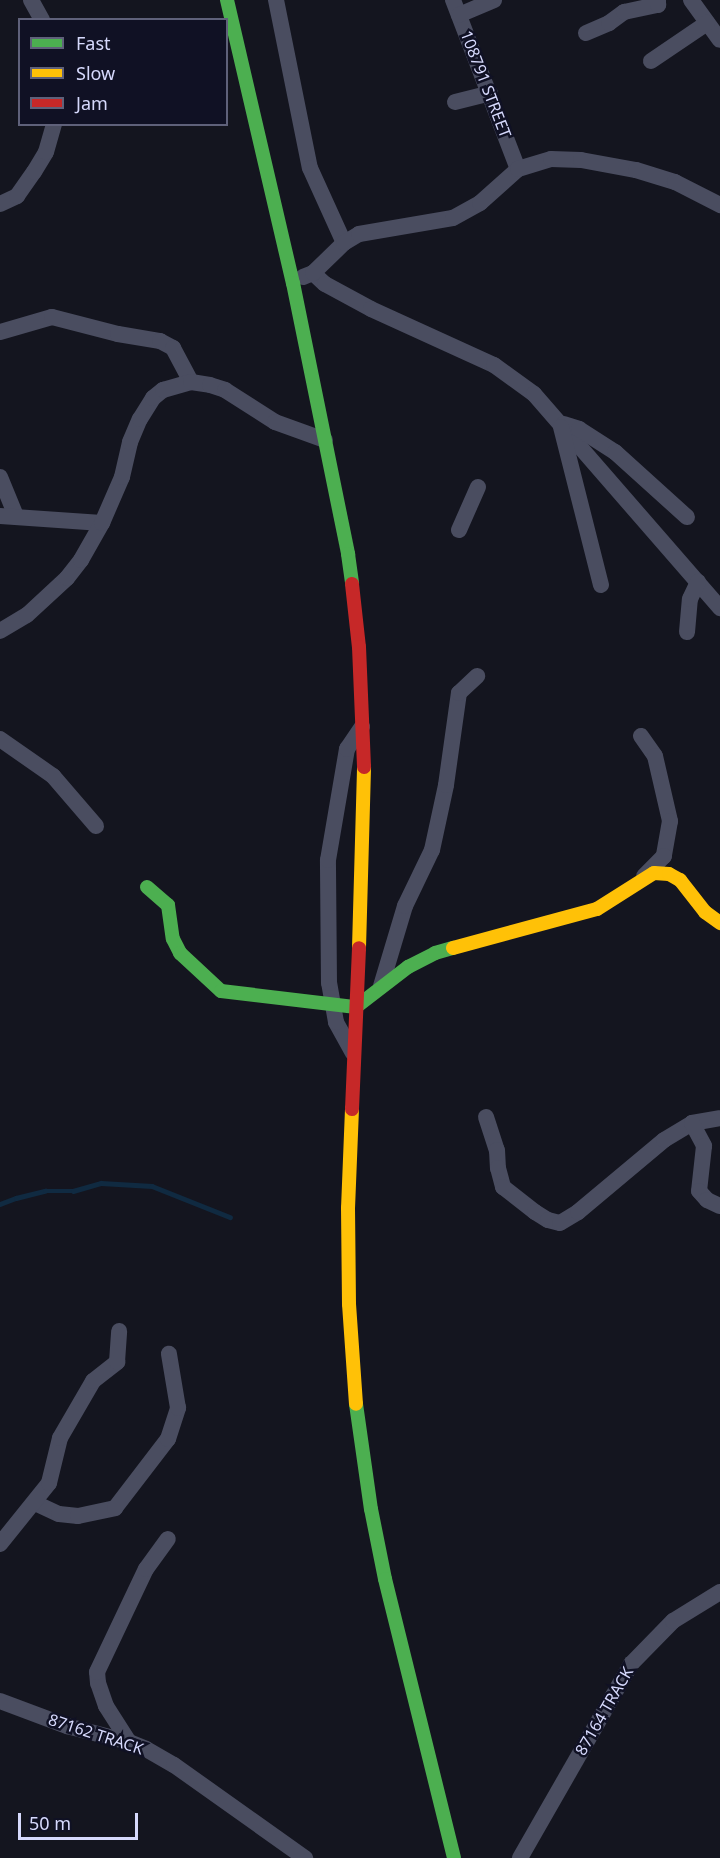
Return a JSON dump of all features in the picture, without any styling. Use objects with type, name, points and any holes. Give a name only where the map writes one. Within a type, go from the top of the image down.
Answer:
[{"type":"main road","points":[[227,0],[293,283],[348,554],[359,647],[362,727],[362,904],[353,1053],[348,1208],[349,1294],[357,1422],[370,1509],[385,1579],[454,1858]]},
{"type":"main road","points":[[147,887],[168,905],[173,939],[180,952],[215,987],[236,994],[356,1007],[381,986],[435,952],[597,909],[654,873],[669,874],[680,880],[705,912],[720,923]]},
{"type":"street","points":[[31,0],[41,18]]},
{"type":"street","points":[[276,0],[310,168],[344,243]]},
{"type":"street","points":[[456,8],[494,0]]},
{"type":"street","points":[[585,33],[609,23],[624,12],[658,5],[658,0]]},
{"type":"street","points":[[691,0],[720,40]]},
{"type":"street","name":"108791 STREET","points":[[456,8],[518,169]]},
{"type":"street","points":[[651,61],[707,23]]},
{"type":"street","points":[[455,102],[490,93]]},
{"type":"street","points":[[0,204],[17,196],[34,172],[46,152],[53,126]]},
{"type":"street","points":[[293,283],[313,273],[344,243],[374,230],[440,221],[459,215],[495,191],[518,169],[551,159],[581,160],[636,170],[675,182],[720,206]]},
{"type":"street","points":[[313,273],[326,284],[371,309],[494,365],[534,394],[720,608]]},
{"type":"street","points":[[0,332],[52,317],[118,334],[160,341],[173,348],[191,382]]},
{"type":"street","points":[[0,631],[27,615],[67,578],[81,560],[102,523],[122,477],[130,442],[140,419],[153,398],[163,390],[191,382],[225,390],[275,422],[325,440]]},
{"type":"street","points":[[561,423],[579,429],[615,452],[687,517]]},
{"type":"street","points":[[561,423],[601,585]]},
{"type":"street","points":[[0,477],[8,516],[102,523]]},
{"type":"street","points":[[459,530],[478,487]]},
{"type":"street","points":[[687,632],[690,599],[698,582]]},
{"type":"street","points":[[381,986],[405,906],[432,850],[447,777],[459,693],[477,676]]},
{"type":"street","points":[[353,1053],[336,1022],[332,1005],[327,949],[329,846],[347,749],[362,727]]},
{"type":"street","points":[[639,881],[664,856],[670,821],[655,756],[641,736]]},
{"type":"street","points":[[0,739],[53,776],[96,826]]},
{"type":"street","points":[[486,1117],[497,1150],[498,1168],[503,1187],[535,1212],[548,1220],[560,1223],[578,1212],[664,1140],[692,1123],[720,1118]]},
{"type":"street","points":[[692,1123],[704,1146],[699,1191],[707,1200],[720,1206]]},
{"type":"street","points":[[0,1544],[35,1503],[53,1476],[60,1438],[93,1381],[117,1362],[119,1331]]},
{"type":"street","points":[[35,1503],[59,1514],[78,1516],[115,1508],[168,1439],[178,1408],[169,1354]]},
{"type":"street","points":[[129,1742],[106,1706],[98,1683],[98,1672],[146,1569],[168,1539]]},
{"type":"street","name":"87164 TRACK","points":[[520,1858],[631,1664],[673,1621],[720,1592]]},
{"type":"street","name":"87162 TRACK","points":[[0,1701],[67,1726],[129,1742],[174,1765],[305,1858]]},
{"type":"waterway","points":[[0,1204],[45,1191],[73,1191],[101,1183],[152,1186],[230,1217]]},
{"type":"traffic: fast","points":[[227,0],[293,283],[348,554],[352,584]]},
{"type":"traffic: fast","points":[[147,887],[168,905],[173,939],[180,953],[221,991],[356,1007],[408,967],[435,953],[453,948]]},
{"type":"traffic: fast","points":[[356,1404],[371,1509],[385,1579],[454,1858]]},
{"type":"traffic: slow","points":[[359,948],[364,767]]},
{"type":"traffic: slow","points":[[453,948],[597,909],[654,873],[669,874],[680,880],[705,912],[720,923]]},
{"type":"traffic: slow","points":[[352,1109],[348,1208],[349,1304],[356,1404]]},
{"type":"traffic: jam","points":[[352,584],[359,647],[364,767]]},
{"type":"traffic: jam","points":[[352,1109],[359,948]]}]
